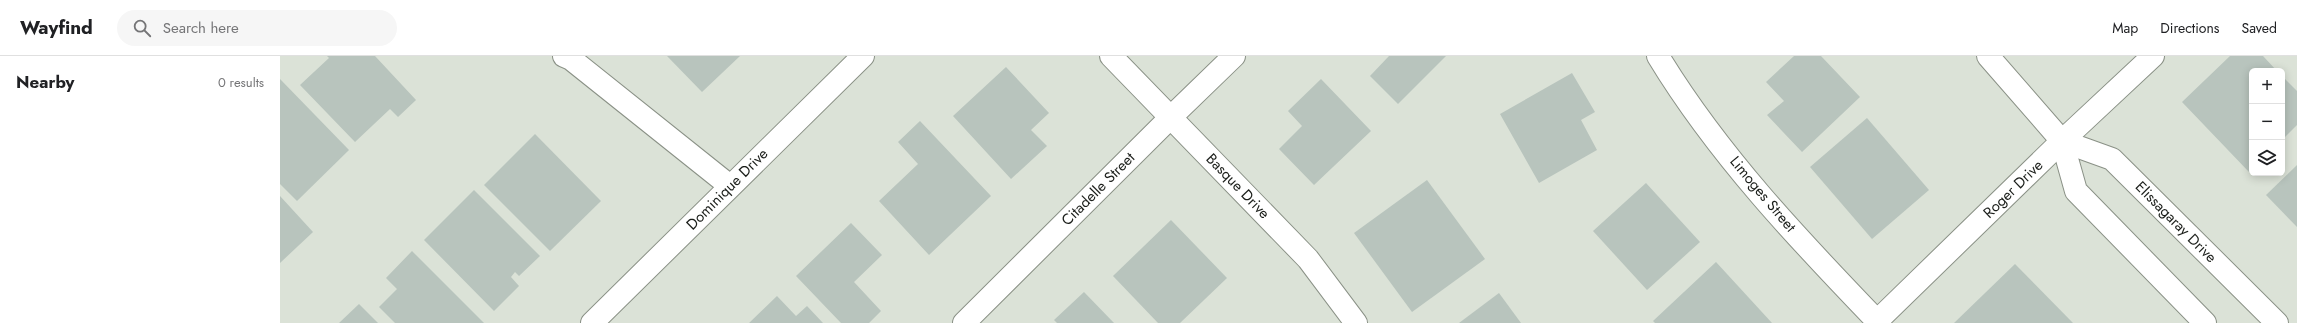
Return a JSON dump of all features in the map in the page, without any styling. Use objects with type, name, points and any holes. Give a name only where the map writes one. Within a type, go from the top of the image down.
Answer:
[{"type":"street","points":[[564,56],[571,59],[730,186]]},
{"type":"street","name":"Dominique Drive","points":[[592,323],[863,56]]},
{"type":"street","name":"Basque Drive","points":[[1111,56],[1308,259],[1356,323]]},
{"type":"street","name":"Citadelle Street","points":[[964,323],[1234,56]]},
{"type":"street","name":"Limoges Street","points":[[1658,56],[1678,88],[1759,194],[1877,322]]},
{"type":"street","name":"Elissagaray Drive","points":[[1988,56],[2062,141],[2076,191],[2205,323]]},
{"type":"street","name":"Roger Drive","points":[[1877,322],[2062,141],[2153,56]]},
{"type":"street","name":"Elissagaray Drive","points":[[2062,141],[2112,159],[2276,323]]},
{"type":"building","points":[[327,56],[375,56],[416,100],[398,117],[390,109],[355,142],[300,85],[329,58]]},
{"type":"building","points":[[667,56],[740,56],[702,92]]},
{"type":"building","points":[[1389,56],[1446,56],[1398,104],[1370,76]]},
{"type":"building","points":[[1794,56],[1821,56],[1860,97],[1802,152],[1767,115],[1784,101],[1766,82]]},
{"type":"building","points":[[2230,56],[2263,56],[2274,68],[2249,68],[2249,172],[2182,102]]},
{"type":"building","points":[[1006,67],[1049,113],[1031,130],[1047,146],[1011,179],[953,116]]},
{"type":"building","points":[[1572,73],[1595,112],[1581,120],[1597,150],[1539,183],[1500,114]]},
{"type":"building","points":[[280,79],[349,150],[297,201],[280,184]]},
{"type":"building","points":[[1321,79],[1371,131],[1314,185],[1279,149],[1302,126],[1288,111]]},
{"type":"building","points":[[2285,79],[2297,91],[2297,125],[2285,137]]},
{"type":"building","points":[[1867,118],[1929,190],[1872,239],[1810,167]]},
{"type":"building","points":[[920,121],[991,196],[929,255],[879,201],[918,164],[898,142]]},
{"type":"building","points":[[535,134],[601,201],[550,251],[484,185]]},
{"type":"building","points":[[2297,165],[2297,227],[2266,195]]},
{"type":"building","points":[[1427,180],[1485,259],[1412,312],[1354,233]]},
{"type":"building","points":[[1646,183],[1700,242],[1647,290],[1593,231]]},
{"type":"building","points":[[474,190],[540,256],[519,276],[515,272],[511,277],[519,286],[494,311],[424,240]]},
{"type":"building","points":[[280,196],[313,232],[280,263]]},
{"type":"building","points":[[1171,220],[1227,278],[1180,323],[1158,323],[1113,276]]},
{"type":"building","points":[[851,223],[882,255],[854,282],[881,311],[869,323],[841,323],[796,276]]},
{"type":"building","points":[[412,251],[484,323],[395,323],[379,307],[397,289],[386,278]]},
{"type":"building","points":[[1716,262],[1772,323],[1655,323],[1653,321]]},
{"type":"building","points":[[2015,264],[2073,323],[1954,323]]},
{"type":"building","points":[[1084,292],[1114,323],[1057,323],[1054,320]]},
{"type":"building","points":[[1499,293],[1521,323],[1459,323]]},
{"type":"building","points":[[777,296],[796,316],[807,306],[823,323],[749,323]]},
{"type":"building","points":[[359,304],[378,323],[339,323]]}]
